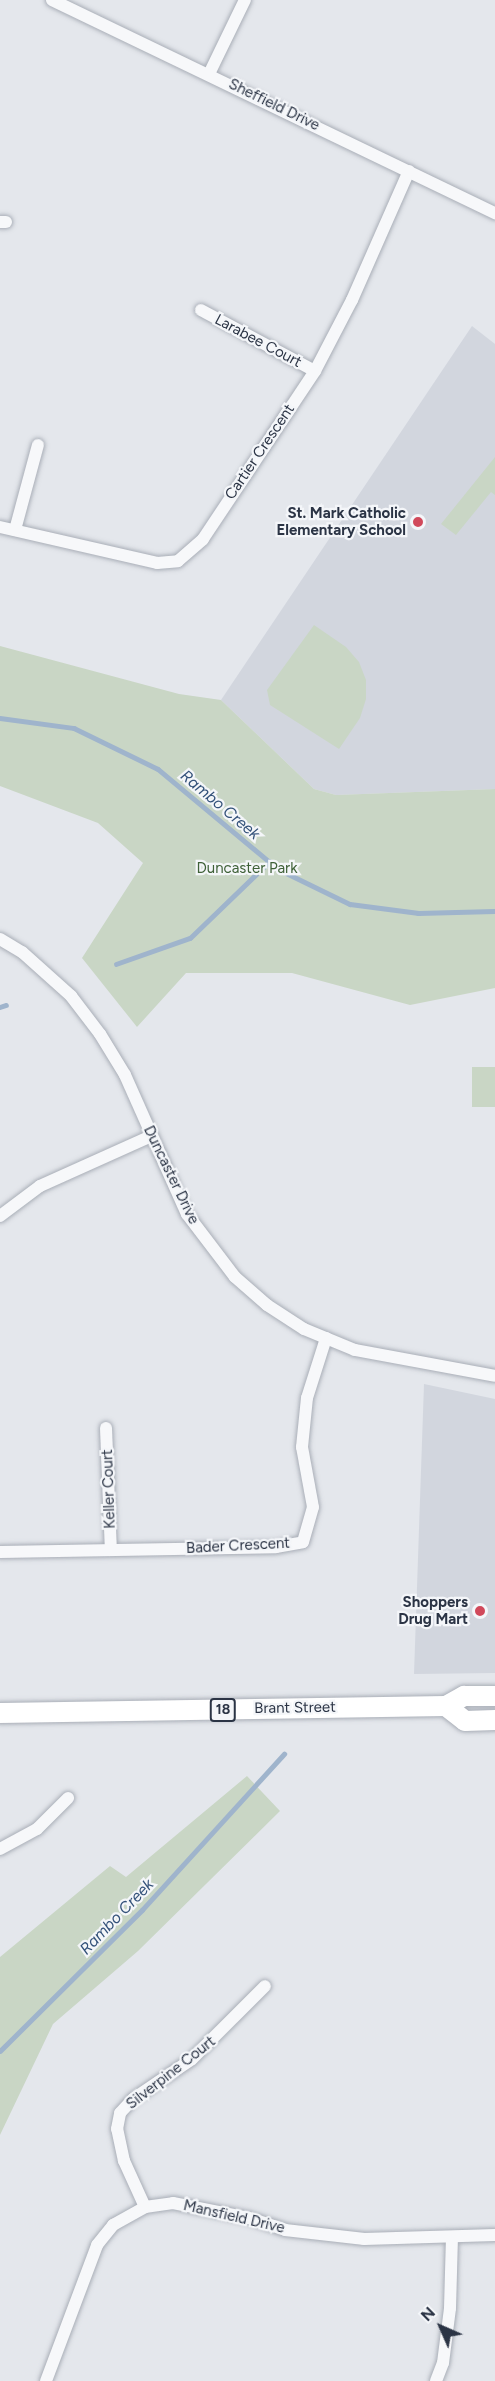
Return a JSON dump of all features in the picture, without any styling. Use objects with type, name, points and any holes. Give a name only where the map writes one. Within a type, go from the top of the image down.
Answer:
[{"type":"main road","name":"Brant Street","points":[[0,1713],[446,1706],[464,1696],[495,1696]]},
{"type":"main road","points":[[446,1706],[465,1721],[495,1720]]},
{"type":"street","name":"Sheffield Drive","points":[[52,0],[495,213]]},
{"type":"street","points":[[209,74],[245,0]]},
{"type":"street","name":"Cartier Crescent","points":[[0,527],[158,563],[178,561],[203,539],[315,371],[352,300],[409,171]]},
{"type":"street","name":"Larabee Court","points":[[201,310],[315,371]]},
{"type":"street","points":[[15,530],[38,446]]},
{"type":"street","name":"Duncaster Drive","points":[[0,939],[22,952],[71,996],[124,1075],[187,1214],[214,1254],[267,1305],[326,1338],[355,1350],[407,1362],[495,1376]]},
{"type":"street","points":[[0,1216],[40,1186],[150,1136]]},
{"type":"street","name":"Bader Crescent","points":[[0,1552],[276,1546],[303,1542],[313,1507],[302,1447],[307,1398],[326,1338]]},
{"type":"street","name":"Keller Court","points":[[106,1428],[111,1550]]},
{"type":"street","points":[[0,1849],[37,1829],[68,1798]]},
{"type":"street","name":"Silverpine Court","points":[[145,2207],[124,2161],[117,2129],[120,2113],[133,2099],[192,2060],[265,1986]]},
{"type":"street","name":"Mansfield Drive","points":[[46,2381],[97,2245],[113,2224],[145,2207],[173,2203],[249,2218],[285,2230],[336,2237],[452,2238],[495,2235]]},
{"type":"street","points":[[436,2381],[443,2363],[450,2308],[452,2238]]},
{"type":"shaded area","name":"St. Mark Catholic Elementary School","points":[[472,326],[495,344],[495,789],[336,795],[314,789],[221,700]]},
{"type":"shaded area","points":[[424,1384],[495,1399],[495,1673],[414,1674]]},
{"type":"green space","points":[[495,457],[495,495],[491,492],[456,535],[441,524]]},
{"type":"green space","points":[[314,625],[346,647],[359,662],[366,680],[366,699],[360,718],[339,749],[270,705],[267,690]]},
{"type":"green space","name":"Duncaster Park","points":[[0,646],[179,694],[221,700],[314,789],[336,795],[495,789],[495,988],[410,1005],[292,973],[186,973],[137,1027],[82,958],[143,863],[98,823],[0,786]]},
{"type":"green space","points":[[472,1067],[495,1067],[495,1107],[472,1107]]},
{"type":"green space","points":[[247,1776],[280,1811],[138,1951],[53,2024],[0,2135],[0,1957],[110,1866],[126,1877]]},
{"type":"waterway","name":"Rambo Creek","points":[[0,718],[74,728],[158,769],[278,869],[350,904],[418,913],[495,911]]},
{"type":"waterway","points":[[116,964],[190,938],[269,862]]},
{"type":"waterway","points":[[0,1007],[6,1005]]},
{"type":"waterway","name":"Rambo Creek","points":[[0,2051],[142,1910],[284,1754]]},
{"type":"place","name":"St. Mark Catholic Elementary School","points":[[418,522]]},
{"type":"place","name":"Shoppers Drug Mart","points":[[480,1611]]}]
